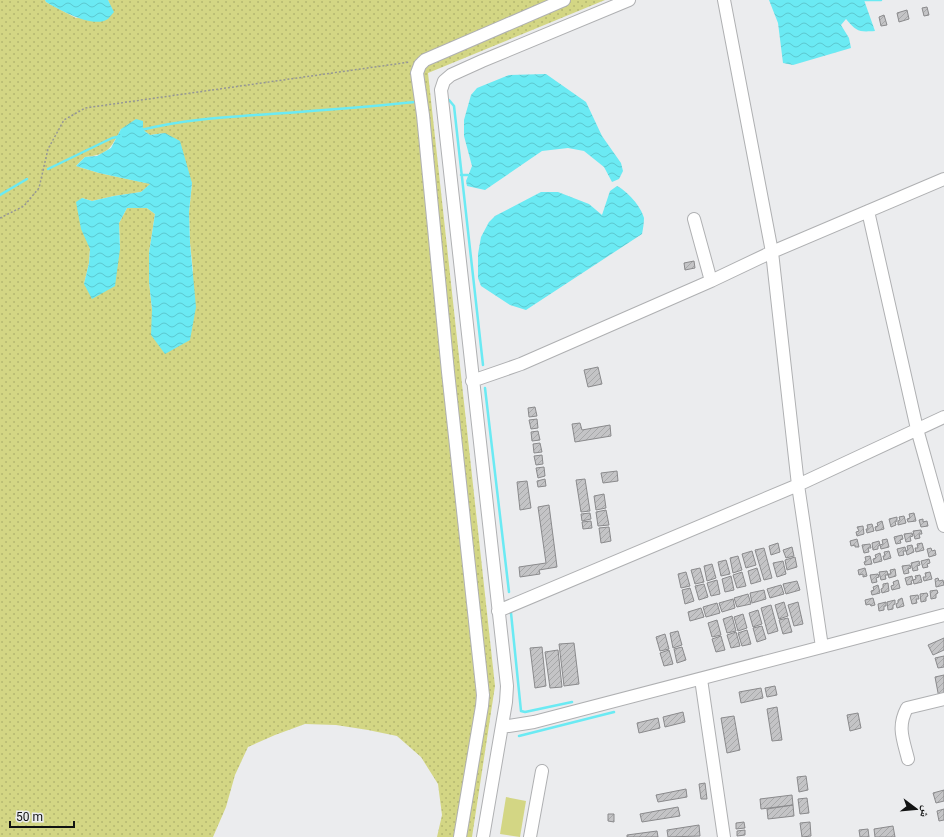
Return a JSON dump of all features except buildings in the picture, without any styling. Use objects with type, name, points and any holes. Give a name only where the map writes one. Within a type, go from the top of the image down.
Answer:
[{"type":"lane","points":[[460,837],[483,695],[450,388],[423,115],[417,73],[420,65],[425,60],[564,0]]},
{"type":"lane","points":[[483,837],[506,702],[507,686],[472,381],[441,90],[444,81],[451,75],[629,0]]},
{"type":"lane","points":[[724,0],[772,252],[798,484],[822,647]]},
{"type":"lane","points":[[472,381],[521,364],[711,282],[772,252],[944,179]]},
{"type":"lane","points":[[868,211],[917,429],[944,526]]},
{"type":"lane","points":[[694,219],[711,282]]},
{"type":"lane","points":[[498,611],[798,484],[944,417]]},
{"type":"lane","points":[[502,727],[534,722],[944,615]]},
{"type":"lane","points":[[701,679],[724,837]]},
{"type":"lane","points":[[908,759],[900,732],[902,717],[907,708],[944,699]]},
{"type":"lane","points":[[530,837],[542,771]]},
{"type":"path","points":[[0,218],[24,206],[39,188],[48,149],[64,120],[85,108],[425,60]]},
{"type":"green space","points":[[0,0],[45,0],[46,2],[76,18],[113,12],[108,0],[605,0],[428,73],[495,686],[472,837],[437,837],[442,815],[438,784],[421,757],[397,736],[336,725],[305,724],[248,747],[235,775],[226,807],[213,837],[0,837]],"holes":[[[121,129],[143,130],[150,135],[165,133],[192,183],[189,212],[193,271],[152,309],[149,281],[149,253],[155,214],[147,208],[127,208],[119,223],[120,249],[84,284],[89,263],[90,249],[82,198],[92,201],[141,192],[151,184],[99,173],[76,166],[85,157],[99,154],[108,149]]]},
{"type":"green space","points":[[506,797],[526,801],[520,837],[500,834]]},
{"type":"water","points":[[45,0],[108,0],[114,12],[108,19],[94,22],[68,14]]},
{"type":"water","points":[[769,0],[864,0],[875,31],[856,29],[846,19],[841,25],[849,38],[851,48],[793,65],[783,63],[778,23]]},
{"type":"water","points":[[546,74],[586,102],[602,136],[621,163],[623,171],[619,179],[612,182],[604,167],[584,151],[568,148],[542,151],[485,190],[467,186],[466,181],[472,166],[464,136],[464,120],[471,95],[477,88],[509,75]]},
{"type":"water","points":[[136,119],[143,121],[143,130],[150,135],[165,133],[180,141],[192,183],[189,212],[190,243],[196,307],[190,340],[165,354],[151,335],[152,309],[149,282],[149,253],[155,214],[147,208],[127,208],[119,223],[120,249],[115,286],[92,299],[84,284],[89,263],[90,249],[81,229],[76,202],[82,198],[92,201],[141,192],[150,184],[99,173],[76,166],[85,157],[97,156],[111,148],[121,129]]},
{"type":"water","points":[[617,186],[629,195],[640,209],[644,218],[642,234],[526,310],[510,305],[481,286],[478,278],[478,254],[481,237],[489,222],[495,216],[541,192],[558,192],[589,204],[602,215],[610,191]]},
{"type":"waterway","points":[[864,0],[881,0]]},
{"type":"waterway","points":[[449,100],[454,106],[483,365]]},
{"type":"waterway","points":[[141,130],[180,122],[415,102]]},
{"type":"waterway","points":[[48,169],[112,138],[121,136]]},
{"type":"waterway","points":[[461,175],[468,175]]},
{"type":"waterway","points":[[0,195],[27,179]]},
{"type":"waterway","points":[[485,388],[509,592]]},
{"type":"waterway","points":[[511,613],[521,711],[525,712],[572,702]]},
{"type":"waterway","points":[[519,736],[614,712]]}]
